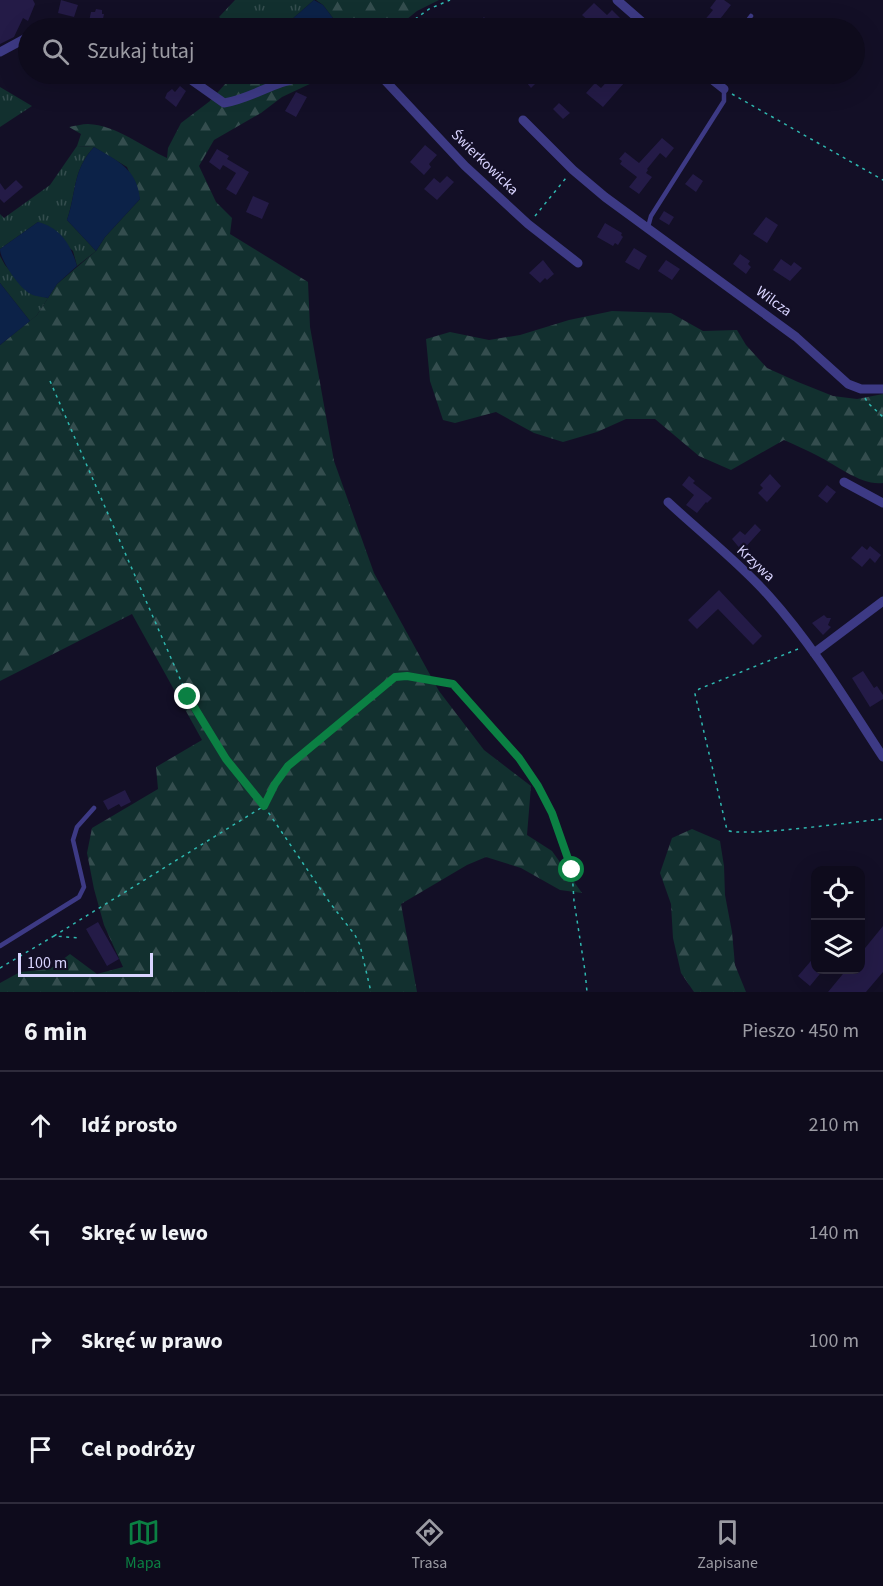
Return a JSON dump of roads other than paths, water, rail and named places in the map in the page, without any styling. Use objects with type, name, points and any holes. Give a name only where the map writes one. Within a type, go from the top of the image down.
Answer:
[{"type":"street","points":[[617,0],[638,18]]},
{"type":"street","points":[[0,52],[18,42]]},
{"type":"street","points":[[197,84],[224,103],[235,102],[282,84]]},
{"type":"street","name":"Świerkowicka","points":[[388,84],[465,166],[528,224],[578,263]]},
{"type":"street","points":[[718,84],[723,89]]},
{"type":"street","name":"Wilcza","points":[[523,120],[573,170],[605,197],[796,337],[848,384],[861,389],[883,389]]},
{"type":"street","points":[[844,483],[883,504]]},
{"type":"street","name":"Krzywa","points":[[668,502],[768,594],[814,653],[883,757]]},
{"type":"street","points":[[814,653],[883,601]]},
{"type":"lane","points":[[648,227],[651,216],[724,101],[723,89]]},
{"type":"lane","points":[[0,946],[79,897],[84,887],[73,840],[77,826],[93,808]]},
{"type":"water","points":[[314,0],[323,5],[333,18],[293,18]]},
{"type":"water","points":[[94,147],[125,167],[135,180],[140,199],[105,237],[96,251],[67,220],[78,173]]},
{"type":"water","points":[[38,222],[53,228],[64,238],[77,266],[57,284],[48,298],[31,294],[20,285],[7,266],[0,249]]},
{"type":"water","points":[[0,283],[30,321],[0,345]]}]
